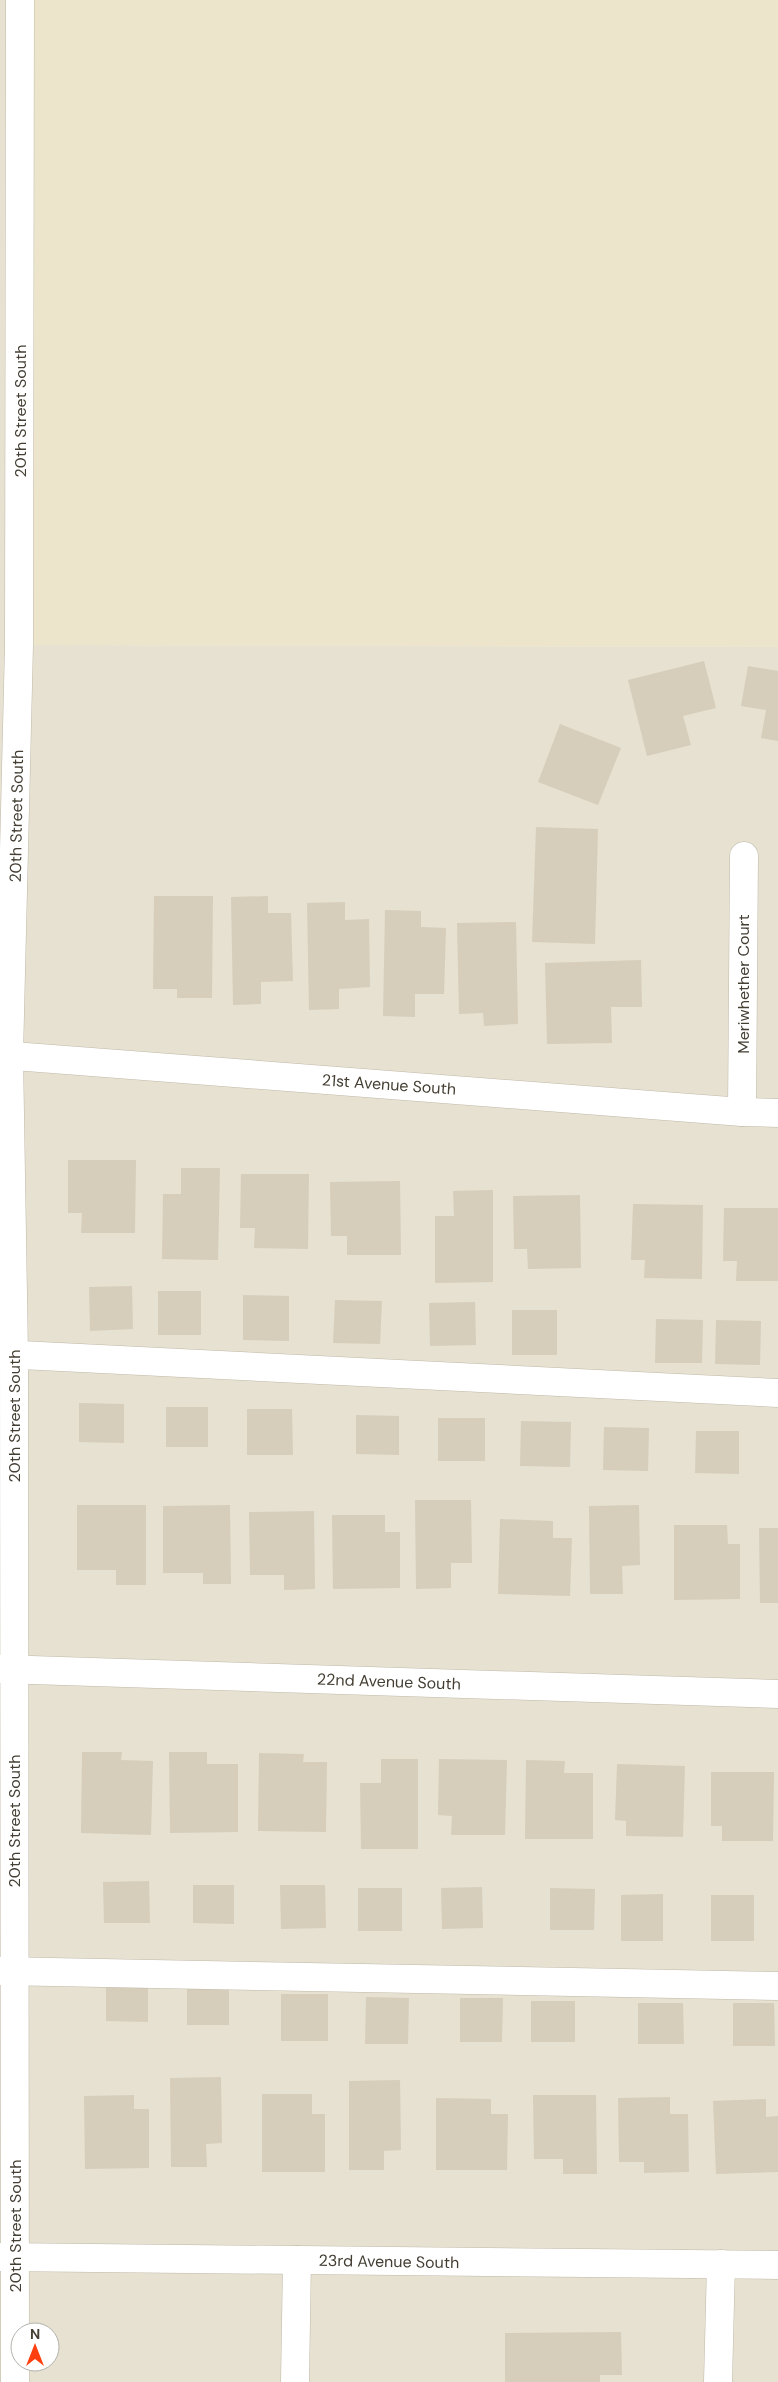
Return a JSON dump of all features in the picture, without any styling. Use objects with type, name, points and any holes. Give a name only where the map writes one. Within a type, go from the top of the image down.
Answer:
[{"type":"street","name":"20th Street South","points":[[15,2382],[8,2257],[7,1354],[4,1055],[8,775],[10,172],[20,0]]},
{"type":"street","name":"Meriwhether Court","points":[[742,1112],[744,856]]},
{"type":"street","name":"21st Avenue South","points":[[4,1055],[742,1112],[778,1113]]},
{"type":"street","points":[[7,1354],[778,1393]]},
{"type":"street","name":"22nd Avenue South","points":[[7,1670],[778,1694]]},
{"type":"street","points":[[7,1971],[778,1986]]},
{"type":"street","name":"23rd Avenue South","points":[[8,2257],[778,2265]]},
{"type":"street","points":[[295,2382],[297,2260]]},
{"type":"street","points":[[718,2382],[721,2264]]},
{"type":"shaded area","points":[[0,0],[20,0],[19,645],[778,647],[778,2382],[0,2382]]},
{"type":"shaded area","points":[[21,0],[778,0],[778,647],[19,645]]},
{"type":"building","points":[[704,661],[716,708],[683,716],[691,745],[647,756],[628,680]]},
{"type":"building","points":[[748,666],[778,671],[778,741],[761,738],[766,710],[741,706]]},
{"type":"building","points":[[560,724],[621,748],[598,805],[538,782]]},
{"type":"building","points":[[536,827],[598,829],[595,944],[532,942]]},
{"type":"building","points":[[154,896],[213,896],[212,998],[177,998],[177,989],[153,989]]},
{"type":"building","points":[[268,896],[268,913],[291,913],[293,981],[261,982],[261,1004],[233,1005],[231,897]]},
{"type":"building","points":[[345,902],[345,920],[369,919],[370,987],[339,989],[339,1009],[309,1010],[307,903]]},
{"type":"building","points":[[385,910],[421,911],[421,927],[446,928],[444,994],[415,994],[415,1017],[383,1016]]},
{"type":"building","points":[[516,922],[518,1024],[484,1026],[483,1013],[459,1014],[457,923]]},
{"type":"building","points":[[641,960],[642,1007],[611,1007],[612,1043],[547,1044],[545,963]]},
{"type":"building","points":[[68,1160],[136,1160],[135,1233],[81,1233],[82,1213],[68,1213]]},
{"type":"building","points":[[181,1168],[220,1168],[218,1260],[162,1259],[163,1194],[181,1194]]},
{"type":"building","points":[[241,1174],[309,1174],[308,1249],[254,1248],[255,1228],[240,1228]]},
{"type":"building","points":[[400,1181],[401,1255],[347,1255],[347,1236],[331,1236],[330,1182]]},
{"type":"building","points":[[493,1190],[493,1282],[435,1283],[435,1216],[454,1216],[453,1191]]},
{"type":"building","points":[[580,1195],[581,1268],[528,1269],[527,1249],[514,1249],[513,1196]]},
{"type":"building","points":[[633,1204],[703,1205],[702,1279],[644,1278],[645,1260],[631,1260]]},
{"type":"building","points":[[724,1208],[778,1208],[778,1281],[736,1281],[737,1261],[723,1261]]},
{"type":"building","points":[[132,1286],[133,1329],[90,1331],[89,1287]]},
{"type":"building","points":[[158,1291],[201,1291],[201,1335],[158,1335]]},
{"type":"building","points":[[243,1295],[289,1296],[289,1341],[243,1340]]},
{"type":"building","points":[[335,1300],[382,1301],[380,1344],[333,1343]]},
{"type":"building","points":[[475,1302],[476,1345],[430,1346],[429,1303]]},
{"type":"building","points":[[512,1310],[557,1310],[557,1355],[512,1355]]},
{"type":"building","points":[[656,1319],[703,1320],[702,1363],[655,1363]]},
{"type":"building","points":[[716,1320],[761,1321],[760,1365],[715,1364]]},
{"type":"building","points":[[79,1403],[124,1404],[124,1443],[79,1442]]},
{"type":"building","points":[[166,1407],[208,1407],[208,1447],[166,1447]]},
{"type":"building","points":[[247,1409],[292,1409],[293,1455],[247,1455]]},
{"type":"building","points":[[356,1415],[399,1416],[399,1455],[356,1454]]},
{"type":"building","points":[[438,1418],[485,1418],[485,1461],[438,1461]]},
{"type":"building","points":[[521,1421],[571,1422],[570,1467],[520,1466]]},
{"type":"building","points":[[604,1427],[649,1428],[648,1471],[603,1470]]},
{"type":"building","points":[[696,1431],[739,1431],[739,1474],[695,1473]]},
{"type":"building","points":[[415,1500],[471,1500],[472,1563],[451,1563],[451,1588],[416,1589]]},
{"type":"building","points":[[77,1505],[146,1505],[146,1585],[116,1585],[116,1570],[77,1570]]},
{"type":"building","points":[[230,1505],[231,1584],[203,1584],[203,1573],[163,1573],[163,1506]]},
{"type":"building","points":[[639,1505],[640,1565],[622,1566],[623,1594],[590,1594],[589,1506]]},
{"type":"building","points":[[314,1511],[315,1589],[284,1590],[284,1575],[250,1575],[249,1512]]},
{"type":"building","points":[[332,1515],[385,1515],[385,1532],[400,1532],[400,1588],[333,1589]]},
{"type":"building","points":[[500,1519],[553,1521],[553,1538],[572,1538],[570,1596],[498,1594]]},
{"type":"building","points":[[674,1525],[727,1525],[728,1544],[740,1544],[740,1599],[674,1600]]},
{"type":"building","points":[[759,1528],[778,1528],[778,1603],[760,1603]]},
{"type":"building","points":[[82,1752],[122,1752],[121,1760],[153,1761],[151,1835],[81,1833]]},
{"type":"building","points":[[169,1752],[207,1752],[207,1764],[238,1764],[238,1832],[170,1833]]},
{"type":"building","points":[[259,1753],[304,1754],[303,1762],[327,1762],[326,1832],[258,1831]]},
{"type":"building","points":[[381,1759],[418,1759],[418,1849],[361,1849],[360,1783],[381,1783]]},
{"type":"building","points":[[439,1759],[507,1760],[505,1835],[451,1835],[452,1816],[438,1815]]},
{"type":"building","points":[[526,1760],[565,1761],[564,1773],[593,1773],[593,1839],[525,1839]]},
{"type":"building","points":[[617,1764],[685,1766],[683,1837],[626,1836],[626,1821],[615,1820]]},
{"type":"building","points":[[711,1772],[774,1772],[773,1841],[722,1841],[722,1826],[711,1826]]},
{"type":"building","points":[[149,1881],[150,1923],[104,1923],[103,1882]]},
{"type":"building","points":[[193,1885],[234,1885],[234,1924],[193,1923]]},
{"type":"building","points":[[280,1885],[325,1885],[326,1928],[281,1929]]},
{"type":"building","points":[[482,1887],[483,1928],[442,1929],[441,1888]]},
{"type":"building","points":[[358,1888],[402,1888],[402,1931],[358,1931]]},
{"type":"building","points":[[550,1888],[595,1889],[594,1930],[550,1930]]},
{"type":"building","points":[[663,1894],[663,1941],[621,1941],[621,1895]]},
{"type":"building","points":[[711,1895],[754,1895],[754,1941],[711,1941]]},
{"type":"building","points":[[106,1986],[148,1988],[148,2022],[106,2021]]},
{"type":"building","points":[[187,1986],[229,1986],[229,2025],[187,2025]]},
{"type":"building","points":[[281,1994],[328,1994],[328,2041],[281,2041]]},
{"type":"building","points":[[366,1997],[409,1998],[408,2044],[365,2044]]},
{"type":"building","points":[[460,1998],[503,1998],[502,2042],[460,2042]]},
{"type":"building","points":[[531,2001],[575,2001],[575,2042],[531,2042]]},
{"type":"building","points":[[638,2003],[683,2003],[684,2044],[638,2044]]},
{"type":"building","points":[[733,2003],[774,2003],[775,2046],[733,2046]]},
{"type":"building","points":[[221,2077],[222,2143],[206,2144],[207,2167],[171,2167],[170,2078]]},
{"type":"building","points":[[400,2080],[401,2150],[384,2151],[384,2170],[349,2170],[349,2081]]},
{"type":"building","points":[[262,2094],[312,2094],[312,2114],[325,2114],[325,2172],[262,2172]]},
{"type":"building","points":[[134,2095],[134,2109],[149,2109],[149,2168],[85,2169],[84,2096]]},
{"type":"building","points":[[533,2095],[596,2095],[597,2174],[563,2174],[563,2159],[534,2159]]},
{"type":"building","points":[[670,2097],[670,2114],[688,2114],[689,2172],[644,2173],[644,2162],[619,2162],[618,2098]]},
{"type":"building","points":[[436,2098],[491,2099],[491,2114],[508,2114],[507,2170],[436,2170]]},
{"type":"building","points":[[766,2099],[766,2117],[778,2116],[778,2172],[716,2174],[713,2101]]},
{"type":"building","points":[[621,2332],[622,2375],[600,2375],[600,2382],[505,2382],[505,2333]]}]
